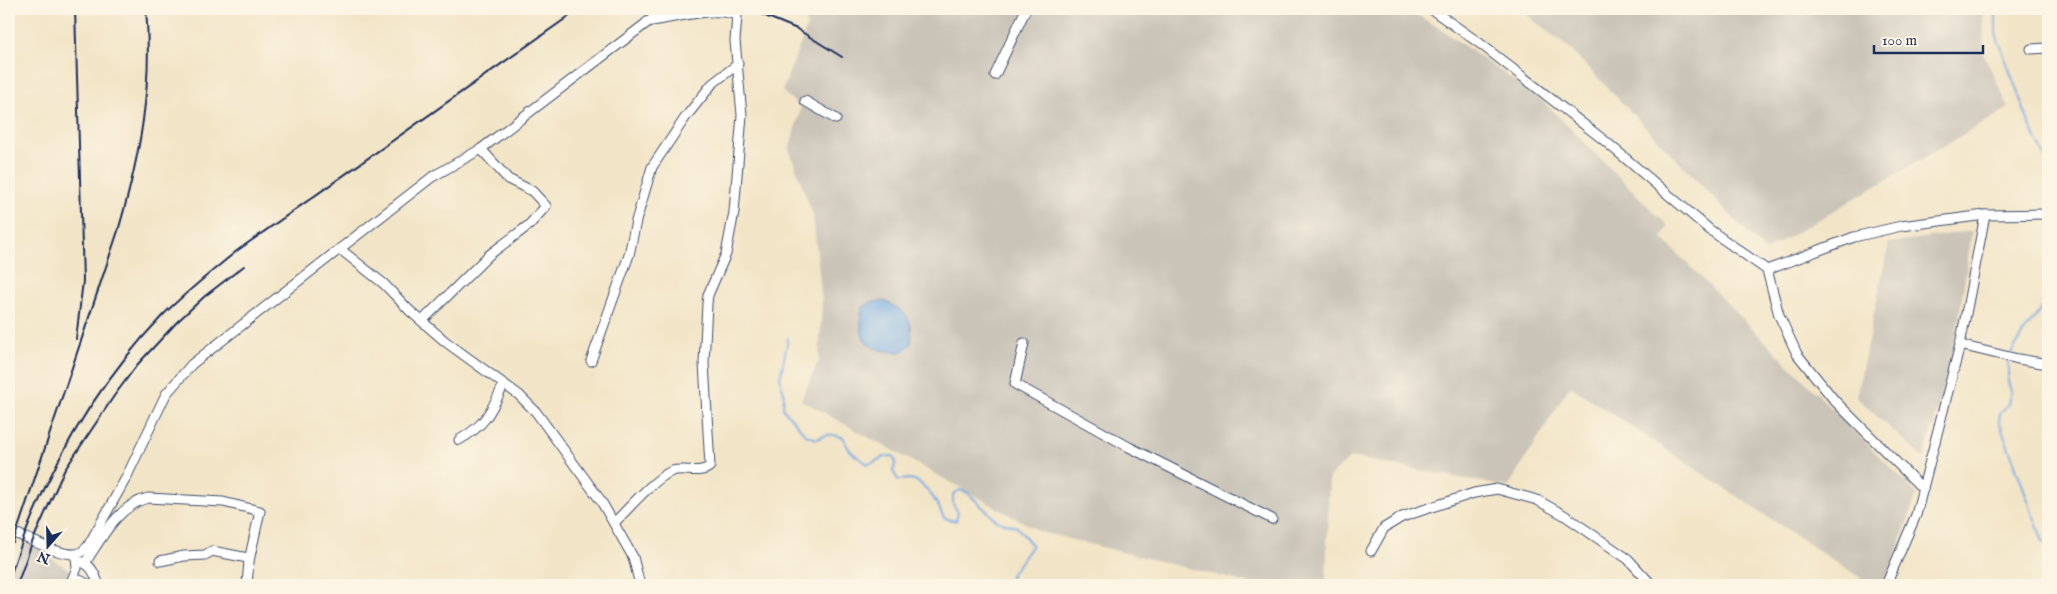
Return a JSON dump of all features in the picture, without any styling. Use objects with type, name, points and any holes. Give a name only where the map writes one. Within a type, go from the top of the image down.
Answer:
[{"type":"street","points":[[88,585],[72,581],[79,559],[126,478],[163,399],[176,380],[192,364],[432,177],[481,149],[665,9]]},
{"type":"street","points":[[995,75],[1026,9]]},
{"type":"street","points":[[1431,9],[1482,45],[1605,141],[1710,230],[1767,270],[1779,315],[1797,354],[1835,401],[1923,489]]},
{"type":"street","points":[[614,523],[648,490],[670,472],[677,470],[704,470],[710,466],[711,455],[704,363],[707,304],[708,295],[726,254],[734,212],[742,115],[735,40],[737,16],[731,13],[688,14],[671,19],[647,22]]},
{"type":"street","points":[[2031,49],[2048,48]]},
{"type":"street","points":[[591,361],[629,255],[636,221],[652,167],[712,84],[738,64]]},
{"type":"street","points":[[805,101],[836,119]]},
{"type":"street","points":[[422,321],[489,255],[529,225],[546,206],[532,191],[508,179],[481,149]]},
{"type":"street","points":[[1767,270],[1854,237],[1900,226],[1985,215],[2048,214]]},
{"type":"street","points":[[1886,585],[1916,515],[1923,489],[1960,345],[1985,215]]},
{"type":"street","points":[[340,249],[384,284],[422,321],[461,354],[519,395],[536,412],[596,494],[614,523],[632,557],[640,585]]},
{"type":"street","points":[[1024,343],[1015,384],[1129,447],[1272,519]]},
{"type":"street","points":[[1960,345],[2048,364]]},
{"type":"street","points":[[459,440],[475,431],[488,415],[504,384]]},
{"type":"street","points":[[1372,551],[1384,528],[1402,517],[1474,493],[1497,489],[1537,500],[1564,516],[1628,559],[1652,585]]},
{"type":"street","points":[[79,559],[110,525],[138,500],[148,498],[223,502],[260,511],[249,561],[247,585]]},
{"type":"street","points":[[9,531],[79,559],[91,566],[99,585]]},
{"type":"street","points":[[160,561],[184,556],[205,555],[212,551],[248,558],[249,561]]},
{"type":"shaded area","points":[[804,9],[1407,9],[1439,28],[1543,101],[1668,226],[1662,238],[1917,494],[1885,585],[1871,585],[1570,386],[1508,487],[1351,457],[1329,477],[1326,585],[1256,585],[1041,532],[801,400],[819,360],[822,302],[813,215],[789,149],[801,108],[782,91],[807,27]]},
{"type":"shaded area","points":[[1520,9],[1983,9],[1984,55],[2009,108],[1765,251],[1571,50]]},
{"type":"shaded area","points":[[1972,231],[1954,351],[1924,459],[1856,397],[1889,243]]},
{"type":"shaded area","points":[[28,543],[85,580],[82,585],[9,585],[9,571]]},
{"type":"water","points":[[884,301],[903,312],[910,322],[911,344],[902,352],[880,350],[867,343],[863,337],[861,329],[862,308],[871,302]]},
{"type":"waterway","points":[[1996,9],[1996,34],[2029,123],[2048,163]]},
{"type":"waterway","points":[[2010,355],[2023,333],[2048,300]]},
{"type":"waterway","points":[[788,338],[780,379],[784,393],[783,409],[806,435],[817,439],[830,435],[844,438],[850,450],[868,464],[884,457],[893,456],[896,462],[893,471],[898,480],[912,479],[919,482],[936,502],[944,518],[956,521],[958,512],[953,504],[953,494],[960,490],[968,493],[997,521],[1017,527],[1032,545],[1011,575],[1010,585]]},
{"type":"waterway","points":[[2008,359],[2008,382],[2011,391],[2008,404],[2000,414],[1999,421],[2042,539],[2048,548]]},
{"type":"railway","points":[[75,9],[83,281],[76,339]]},
{"type":"railway","points":[[13,543],[118,231],[133,176],[146,94],[148,66],[146,9]]},
{"type":"railway","points":[[9,580],[36,508],[52,473],[71,439],[113,374],[163,315],[238,250],[579,9]]},
{"type":"railway","points":[[679,11],[707,9]]},
{"type":"railway","points":[[717,9],[758,13],[797,29],[842,57]]},
{"type":"railway","points":[[17,585],[33,540],[64,471],[114,396],[137,365],[177,322],[205,296],[244,266]]}]
